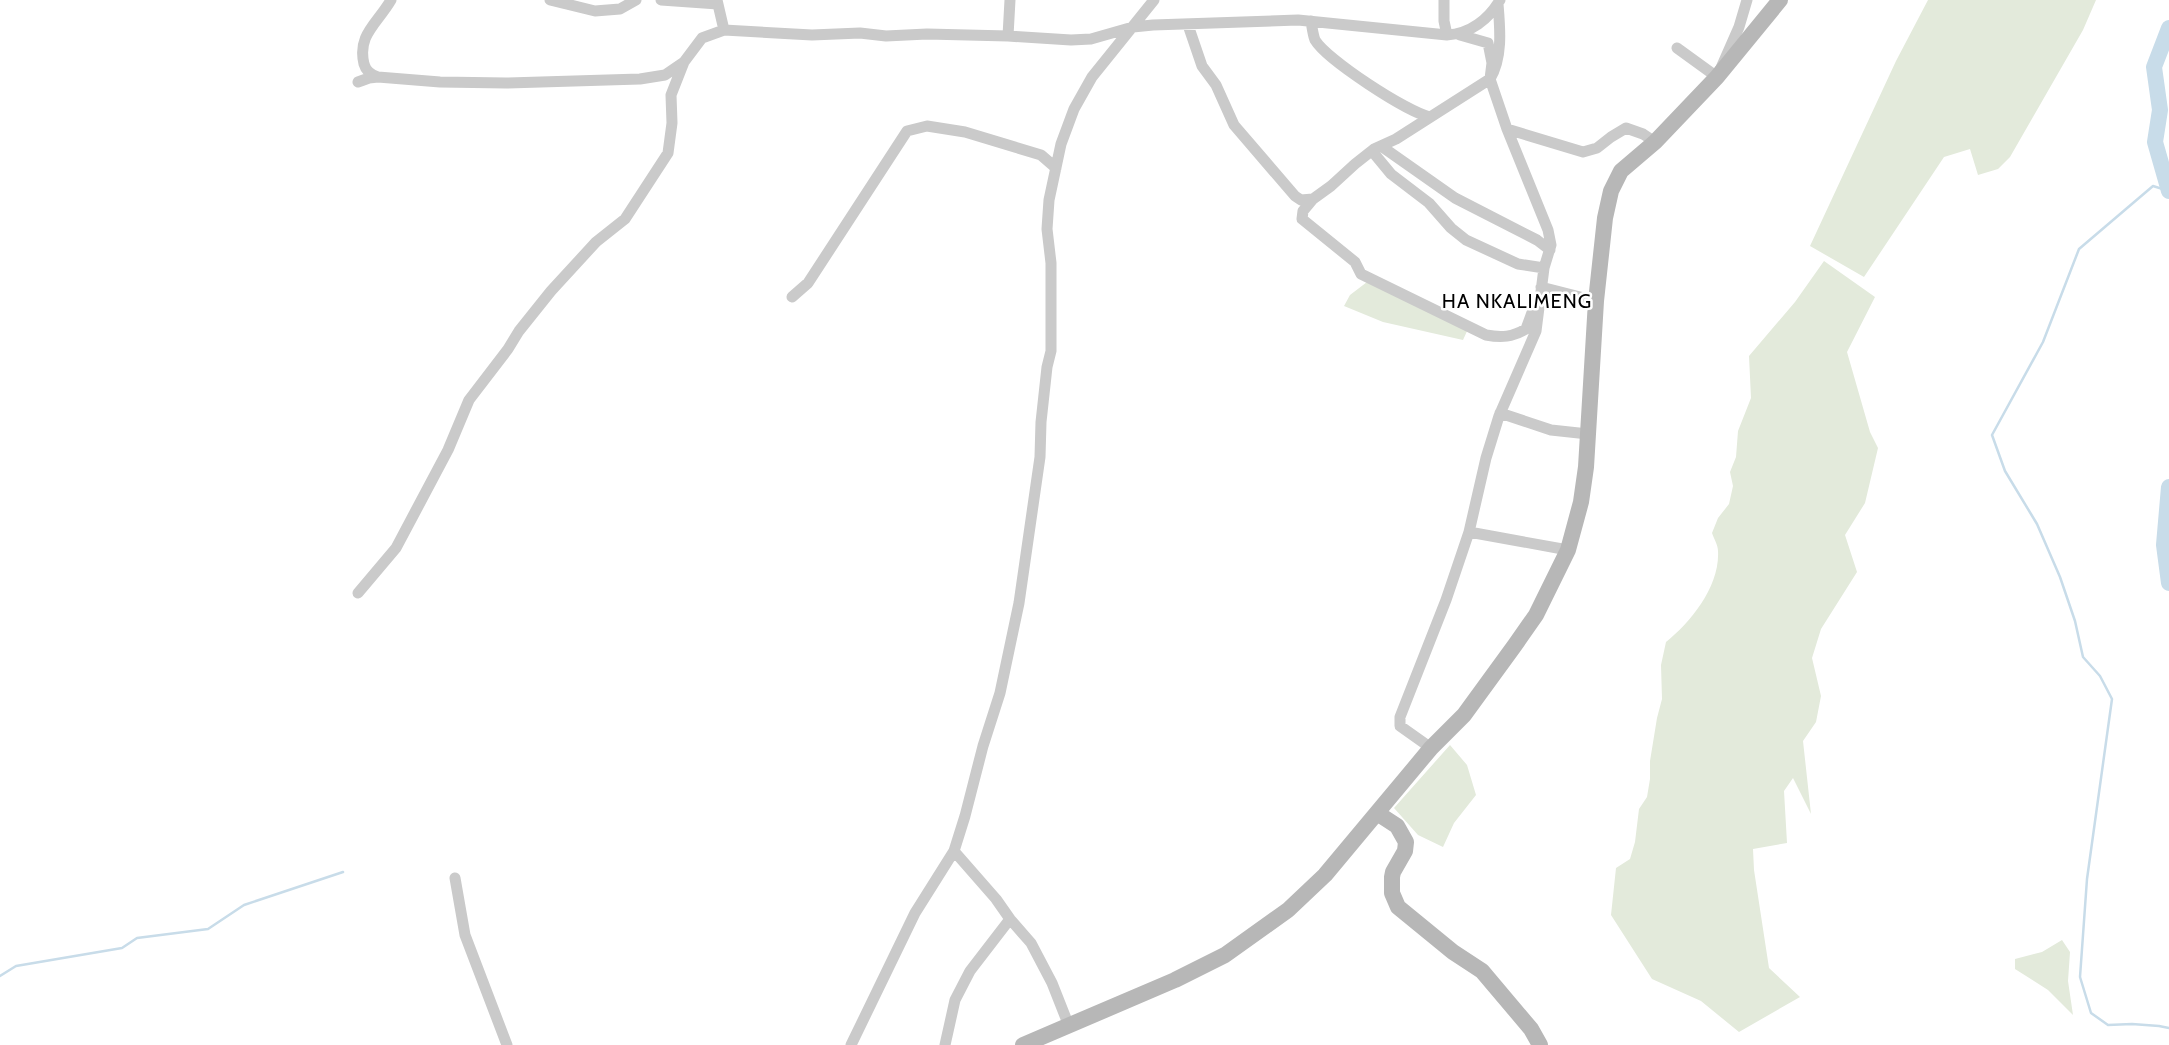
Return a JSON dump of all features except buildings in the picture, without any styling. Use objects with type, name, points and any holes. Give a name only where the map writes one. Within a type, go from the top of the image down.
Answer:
[{"type":"main road","points":[[1023,1045],[1175,980],[1224,955],[1288,910],[1325,874],[1431,748],[1464,715],[1536,615],[1568,550],[1581,502],[1588,434],[1596,301],[1605,218],[1611,191],[1621,171],[1655,142],[1717,78],[1780,0]]},
{"type":"main road","points":[[1377,813],[1397,826],[1406,842],[1405,851],[1392,877],[1392,893],[1398,907],[1446,946],[1482,971],[1531,1029],[1540,1045]]},
{"type":"street","points":[[378,78],[372,75],[366,68],[361,46],[366,35],[391,0]]},
{"type":"street","points":[[550,0],[595,11],[620,9],[636,0]]},
{"type":"street","points":[[661,0],[718,2],[724,30]]},
{"type":"street","points":[[1008,36],[1010,0]]},
{"type":"street","points":[[851,1045],[915,913],[954,851],[983,746],[1000,694],[1019,603],[1036,494],[1047,367],[1051,351],[1051,263],[1047,229],[1049,200],[1061,144],[1074,109],[1092,76],[1154,0]]},
{"type":"street","points":[[1444,0],[1444,21],[1448,35]]},
{"type":"street","points":[[1677,48],[1717,78],[1739,27],[1747,0]]},
{"type":"street","points":[[358,593],[396,548],[448,450],[469,400],[508,349],[519,331],[551,291],[596,242],[625,219],[668,153],[672,123],[671,95],[684,62],[702,38],[724,30],[812,35],[860,33],[886,36],[927,34],[1071,40],[1091,39],[1133,27],[1298,20],[1448,35],[1460,34],[1478,25],[1499,2]]},
{"type":"street","points":[[1499,2],[1500,41],[1495,71],[1490,79],[1377,149],[1313,199],[1304,211],[1302,219],[1355,262],[1361,274],[1486,336],[1502,338],[1515,335],[1526,329],[1542,290]]},
{"type":"street","points":[[1311,21],[1315,40],[1346,70],[1419,115],[1430,117]]},
{"type":"street","points":[[1188,25],[1202,66],[1216,85],[1234,125],[1295,196],[1301,200],[1313,199]]},
{"type":"street","points":[[1431,748],[1400,726],[1400,717],[1446,600],[1469,532],[1486,458],[1500,414],[1536,331],[1544,268],[1551,245],[1548,230],[1507,129],[1490,79],[1492,63],[1488,43],[1460,34]]},
{"type":"street","points":[[358,82],[368,78],[506,84],[640,79],[665,75],[684,62]]},
{"type":"street","points":[[792,297],[808,283],[907,131],[927,126],[965,132],[1042,155],[1056,168]]},
{"type":"street","points":[[1507,129],[1583,152],[1597,148],[1626,128],[1643,134],[1655,142]]},
{"type":"street","points":[[1377,149],[1455,198],[1537,240],[1550,250]]},
{"type":"street","points":[[1377,149],[1392,174],[1429,203],[1451,228],[1466,240],[1518,264],[1544,268]]},
{"type":"street","points":[[1542,290],[1596,301]]},
{"type":"street","points":[[1500,414],[1551,430],[1588,434]]},
{"type":"street","points":[[1469,532],[1568,550]]},
{"type":"street","points":[[954,851],[1031,943],[1052,983],[1069,1026]]},
{"type":"street","points":[[455,878],[465,934],[507,1045]]},
{"type":"street","points":[[945,1045],[955,1000],[970,971],[1010,919]]},
{"type":"green space","points":[[1928,0],[2096,0],[2083,30],[2010,157],[1998,169],[1978,175],[1970,149],[1944,157],[1864,277],[1810,246],[1896,61]]},
{"type":"green space","points":[[1824,261],[1875,297],[1847,352],[1870,432],[1878,448],[1865,503],[1845,535],[1857,572],[1821,629],[1812,658],[1821,696],[1816,722],[1803,741],[1811,814],[1793,778],[1784,791],[1787,843],[1753,849],[1754,870],[1769,968],[1800,997],[1739,1032],[1701,1001],[1652,979],[1611,915],[1616,868],[1630,859],[1635,842],[1639,809],[1647,797],[1650,761],[1662,699],[1661,665],[1666,642],[1694,614],[1709,590],[1714,577],[1718,551],[1712,533],[1718,518],[1729,504],[1733,486],[1730,472],[1736,457],[1738,431],[1751,398],[1749,356],[1795,302]]},
{"type":"green space","points":[[1367,282],[1468,329],[1463,340],[1383,322],[1344,306],[1350,295]]},
{"type":"green space","points":[[1450,745],[1467,765],[1476,795],[1454,823],[1443,847],[1418,835],[1394,808]]},
{"type":"green space","points":[[2062,940],[2070,952],[2068,981],[2073,1015],[2048,990],[2015,969],[2015,959],[2042,952]]},
{"type":"waterway","points":[[2169,28],[2154,67],[2160,110],[2155,142],[2169,191]]},
{"type":"waterway","points":[[2169,191],[2153,186],[2079,249],[2043,342],[1992,435],[2005,471],[2037,524],[2060,577],[2075,621],[2083,657],[2100,676],[2112,699],[2087,879],[2080,977],[2091,1013],[2108,1025],[2132,1024],[2169,1028]]},
{"type":"waterway","points":[[2169,487],[2164,545],[2169,583]]},
{"type":"waterway","points":[[0,976],[16,966],[122,948],[137,938],[208,929],[244,905],[343,872]]},
{"type":"district","name":"HA NKALIMENG","points":[[1517,301]]}]
